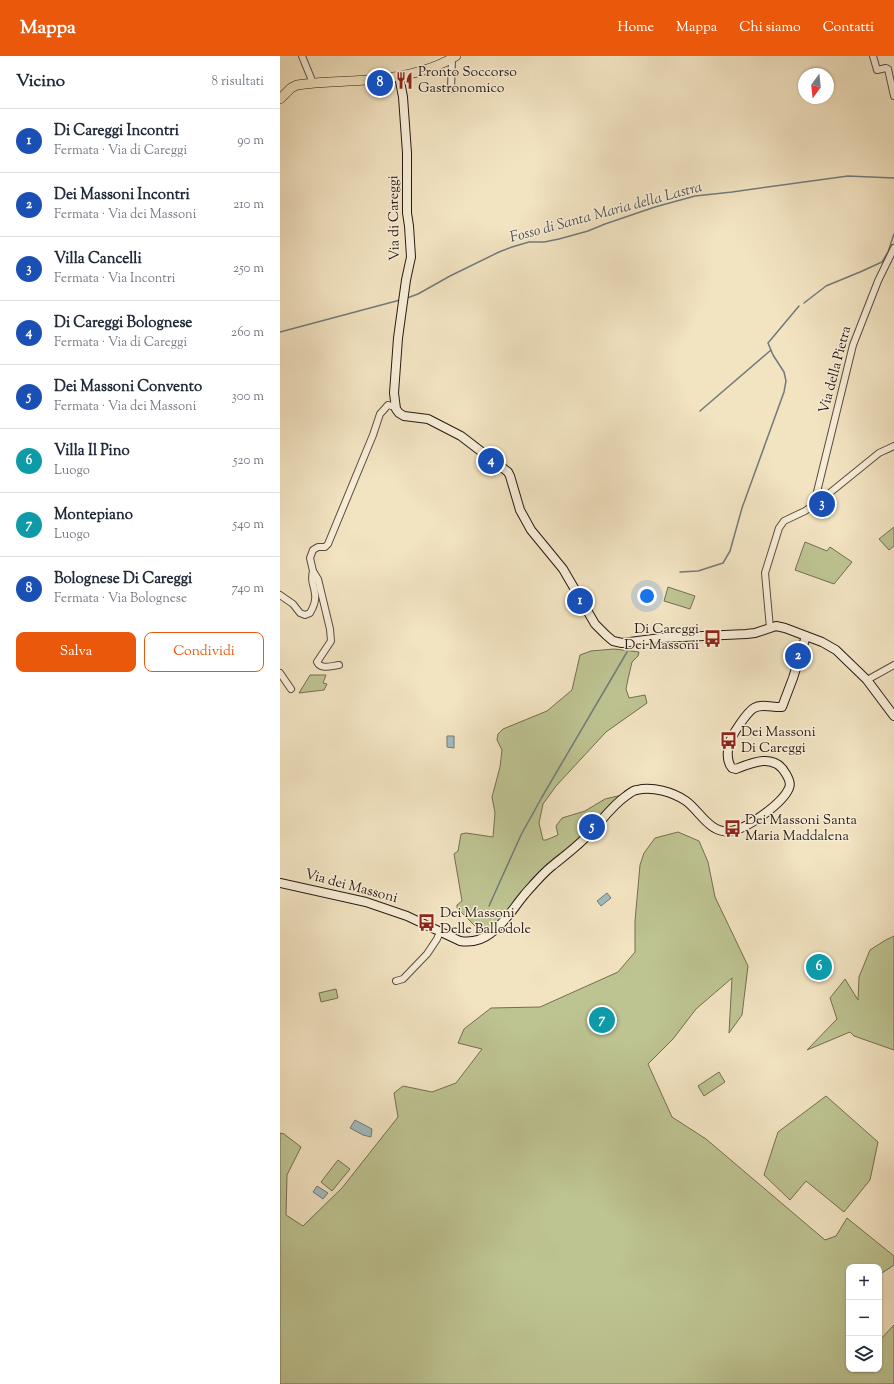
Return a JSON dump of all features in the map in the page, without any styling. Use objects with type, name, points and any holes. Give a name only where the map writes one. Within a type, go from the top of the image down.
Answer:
[{"type":"main road","points":[[280,99],[291,88],[297,85],[368,80],[399,76],[435,67],[454,57]]},
{"type":"street","points":[[302,56],[313,83]]},
{"type":"street","points":[[873,56],[877,70],[888,69],[894,96]]},
{"type":"street","points":[[450,89],[454,57]]},
{"type":"street","name":"Via di Careggi","points":[[395,407],[394,386],[398,338],[406,280],[411,257],[407,213],[407,153],[404,97],[399,76]]},
{"type":"street","name":"Via della Pietra","points":[[817,502],[815,500],[852,345],[878,281],[894,248]]},
{"type":"street","points":[[339,665],[324,668],[317,662],[331,641],[330,628],[318,579],[313,570],[310,558],[313,550],[318,547],[325,548],[328,544],[373,435],[380,414],[388,405],[395,407],[399,413],[404,416],[428,419],[461,436],[508,472],[520,510],[530,530],[562,569],[595,624],[613,641],[622,643],[661,638],[746,634],[755,633],[776,626],[785,628],[822,642],[836,650],[867,680],[894,716]]},
{"type":"street","points":[[770,628],[764,573],[779,528],[784,521],[805,511],[880,453],[894,446]]},
{"type":"street","points":[[280,595],[293,604],[300,613],[305,615],[310,613],[313,607],[315,594],[311,579],[313,570]]},
{"type":"street","name":"Via dei Massoni","points":[[280,883],[366,902],[407,916],[460,941],[470,942],[492,933],[510,915],[524,895],[550,868],[584,839],[625,797],[636,790],[653,789],[674,794],[686,801],[713,826],[726,831],[735,830],[746,825],[783,799],[790,787],[790,781],[786,772],[780,765],[766,761],[736,769],[732,768],[729,762],[729,745],[752,708],[757,706],[782,707],[806,636]]},
{"type":"street","points":[[867,680],[894,665]]},
{"type":"street","points":[[280,673],[291,689]]},
{"type":"street","points":[[396,981],[403,979],[427,954],[440,932]]},
{"type":"green space","points":[[894,527],[894,546],[889,550],[879,539]]},
{"type":"green space","points":[[805,542],[827,551],[830,547],[852,562],[834,584],[795,570]]},
{"type":"green space","points":[[668,587],[695,596],[690,609],[664,601]]},
{"type":"green space","points":[[614,649],[639,652],[638,656],[632,662],[626,689],[629,698],[645,695],[647,703],[606,732],[556,786],[543,804],[539,823],[543,840],[558,835],[556,826],[562,818],[585,811],[605,799],[622,795],[494,926],[483,934],[457,908],[457,905],[462,901],[454,854],[458,851],[461,834],[466,833],[493,837],[495,813],[492,797],[500,767],[502,750],[497,740],[498,734],[503,729],[547,711],[572,690],[580,655],[591,651]]},
{"type":"green space","points":[[310,675],[326,675],[323,683],[327,684],[324,690],[299,693]]},
{"type":"green space","points":[[678,832],[699,841],[708,862],[715,897],[748,966],[742,1015],[729,1033],[732,978],[696,1009],[673,1039],[648,1064],[672,1117],[706,1139],[825,1240],[836,1236],[847,1218],[894,1256],[894,1265],[882,1273],[882,1264],[846,1264],[846,1372],[882,1372],[882,1338],[894,1325],[894,1384],[280,1384],[280,1133],[284,1134],[301,1147],[287,1175],[286,1215],[303,1226],[342,1188],[398,1117],[394,1093],[403,1086],[432,1092],[456,1083],[482,1049],[458,1043],[464,1029],[491,1008],[540,1007],[618,972],[635,952],[635,921],[640,865],[644,853],[655,838]]},
{"type":"green space","points":[[894,936],[894,1050],[854,1036],[850,1032],[807,1050],[837,1019],[830,998],[845,979],[858,1000],[859,977],[870,950]]},
{"type":"green space","points":[[336,989],[338,998],[321,1002],[319,993]]},
{"type":"green space","points":[[719,1072],[725,1082],[704,1096],[698,1086]]},
{"type":"green space","points":[[826,1096],[878,1142],[870,1180],[844,1212],[806,1181],[790,1200],[764,1175],[778,1132]]},
{"type":"green space","points":[[338,1160],[350,1169],[332,1191],[321,1182]]},
{"type":"water","points":[[447,736],[454,736],[454,748],[447,747]]},
{"type":"water","points":[[607,893],[611,898],[601,906],[597,901]]},
{"type":"water","points":[[355,1120],[372,1129],[371,1137],[363,1135],[350,1128]]},
{"type":"water","points":[[317,1186],[328,1193],[323,1199],[313,1192]]},
{"type":"waterway","name":"Fosso di Santa Maria della Lastra","points":[[407,298],[418,294],[450,276],[512,247],[529,242],[544,242],[559,239],[588,231],[655,207],[695,196],[848,176],[894,178]]},
{"type":"waterway","points":[[804,303],[826,286],[882,262],[888,252],[894,234]]},
{"type":"waterway","name":"Fosso di Santa Maria della Lastra","points":[[280,332],[400,300]]},
{"type":"waterway","points":[[680,572],[698,571],[723,563],[730,551],[742,508],[784,392],[786,381],[784,372],[773,355],[768,343],[799,306]]},
{"type":"waterway","points":[[700,411],[771,350]]},
{"type":"waterway","points":[[489,906],[521,835],[627,652]]},
{"type":"place","name":"Pronto Soccorso Gastronomico","points":[[405,81]]},
{"type":"place","name":"Bolognese Di Careggi","points":[[380,83]]},
{"type":"place","name":"Di Careggi Bolognese","points":[[491,461]]},
{"type":"place","name":"Villa Cancelli","points":[[822,504]]},
{"type":"place","name":"Di Careggi Incontri","points":[[580,601]]},
{"type":"place","name":"Di Careggi Dei Massoni","points":[[712,638]]},
{"type":"place","name":"Dei Massoni Incontri","points":[[798,656]]},
{"type":"place","name":"Dei Massoni Di Careggi","points":[[728,741]]},
{"type":"place","name":"Dei Massoni Convento","points":[[592,827]]},
{"type":"place","name":"Dei Massoni Santa Maria Maddalena","points":[[732,829]]},
{"type":"place","name":"Dei Massoni Delle Ballodole","points":[[427,922]]},
{"type":"place","name":"Villa Il Pino","points":[[819,967]]},
{"type":"place","name":"Montepiano","points":[[602,1020]]}]
